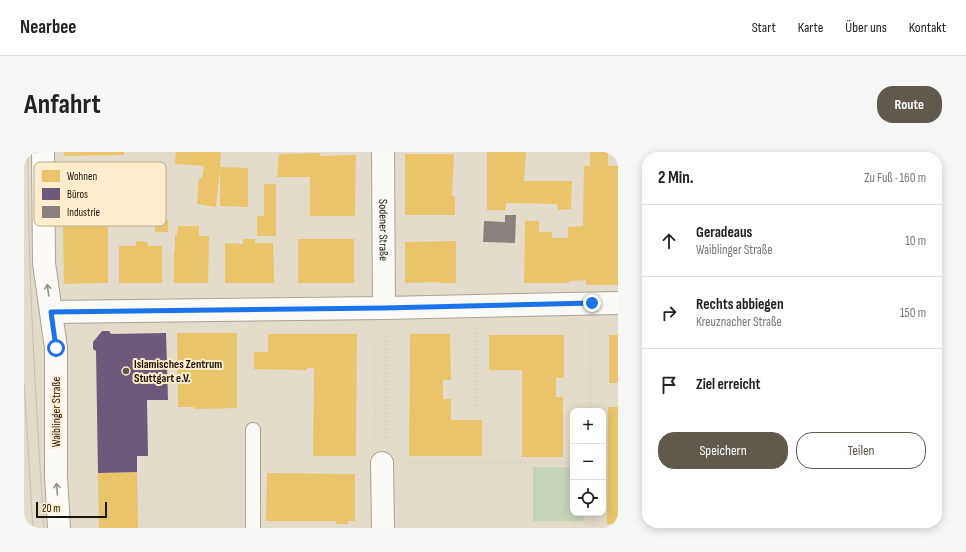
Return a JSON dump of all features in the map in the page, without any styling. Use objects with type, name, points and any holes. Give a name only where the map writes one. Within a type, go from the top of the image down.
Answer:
[{"type":"street","name":"Waiblinger Straße","points":[[43,152],[43,162]]},
{"type":"street","name":"Sodener Straße","points":[[383,152],[384,308]]},
{"type":"street","name":"Waiblinger Straße","points":[[44,226],[44,263],[56,348],[56,476],[60,528]]},
{"type":"street","points":[[51,312],[384,308],[618,303]]},
{"type":"street","points":[[383,528],[384,456]]},
{"type":"lane","points":[[253,430],[253,528]]},
{"type":"path","points":[[590,408],[592,303]]},
{"type":"path","points":[[476,405],[478,306]]},
{"type":"path","points":[[384,308],[386,333],[384,456]]},
{"type":"path","points":[[384,308],[375,333],[375,455],[568,462],[568,454],[570,454]]},
{"type":"path","points":[[593,516],[593,528]]},
{"type":"green space","points":[[533,467],[570,467],[570,516],[584,516],[584,521],[533,521]]},
{"type":"building: Wohnen","points":[[64,152],[124,152],[124,155],[64,156]]},
{"type":"building: Wohnen","points":[[176,152],[221,152],[220,167],[248,168],[248,207],[220,206],[220,169],[216,207],[197,204],[199,178],[202,178],[204,166],[175,164]]},
{"type":"building: Wohnen","points":[[487,152],[526,152],[524,181],[572,181],[571,209],[558,210],[557,204],[506,203],[506,210],[487,210]]},
{"type":"building: Wohnen","points":[[590,152],[608,152],[608,166],[618,166],[618,285],[586,285],[586,280],[569,281],[569,283],[524,283],[525,221],[539,221],[539,232],[552,232],[552,238],[568,238],[568,227],[583,226],[584,166],[590,166]]},
{"type":"building: Wohnen","points":[[320,153],[321,156],[356,155],[355,216],[310,216],[310,177],[277,177],[279,154]]},
{"type":"building: Wohnen","points":[[405,154],[454,154],[452,196],[455,196],[455,215],[405,215]]},
{"type":"building: Wohnen","points":[[264,184],[276,184],[276,236],[257,236],[257,216],[264,216]]},
{"type":"building: Wohnen","points":[[166,220],[168,220],[168,232],[155,232],[155,226],[166,226]]},
{"type":"building: Wohnen","points":[[63,226],[108,226],[108,283],[64,284]]},
{"type":"building: Wohnen","points":[[178,226],[199,226],[199,236],[209,236],[208,283],[174,283],[175,235],[177,235]]},
{"type":"building: Wohnen","points":[[243,239],[255,239],[255,243],[273,243],[274,283],[225,283],[225,243],[243,244]]},
{"type":"building: Wohnen","points":[[298,239],[354,239],[354,283],[298,283]]},
{"type":"building: Wohnen","points":[[136,241],[147,242],[148,246],[162,246],[162,283],[119,283],[119,246],[136,246]]},
{"type":"building: Wohnen","points":[[456,241],[456,283],[405,283],[405,242]]},
{"type":"building: Wohnen","points":[[177,333],[237,333],[237,408],[194,409],[194,407],[178,407]]},
{"type":"building: Wohnen","points":[[268,334],[357,334],[356,456],[313,456],[314,368],[307,368],[307,370],[254,369],[254,352],[268,352]]},
{"type":"building: Wohnen","points":[[410,334],[450,334],[451,380],[443,380],[443,399],[451,399],[451,420],[482,420],[482,456],[409,456]]},
{"type":"building: Wohnen","points":[[489,335],[564,335],[564,378],[556,378],[556,397],[563,397],[563,457],[522,457],[522,370],[489,370]]},
{"type":"building: Wohnen","points":[[609,335],[618,335],[618,383],[609,383]]},
{"type":"building: Wohnen","points":[[608,407],[618,407],[618,524],[607,524]]},
{"type":"building: Wohnen","points":[[137,472],[138,528],[99,528],[98,473]]},
{"type":"building: Wohnen","points":[[267,473],[355,474],[355,521],[348,521],[348,524],[336,524],[336,521],[266,521]]},
{"type":"building: Büros","points":[[102,331],[109,331],[111,334],[166,333],[168,400],[147,400],[148,456],[137,456],[137,472],[98,473],[96,351],[93,349],[93,342]]},
{"type":"building: Industrie","points":[[505,215],[516,215],[515,243],[483,242],[484,221],[505,222]]},
{"type":"tram line","points":[[28,152],[31,293],[44,528]]},
{"type":"tram line","points":[[24,383],[33,528]]},
{"type":"place","name":"Islamisches Zentrum Stuttgart e.V.","points":[[126,371]]},
{"type":"route","points":[[56,348],[51,312],[384,308],[592,303]]}]
